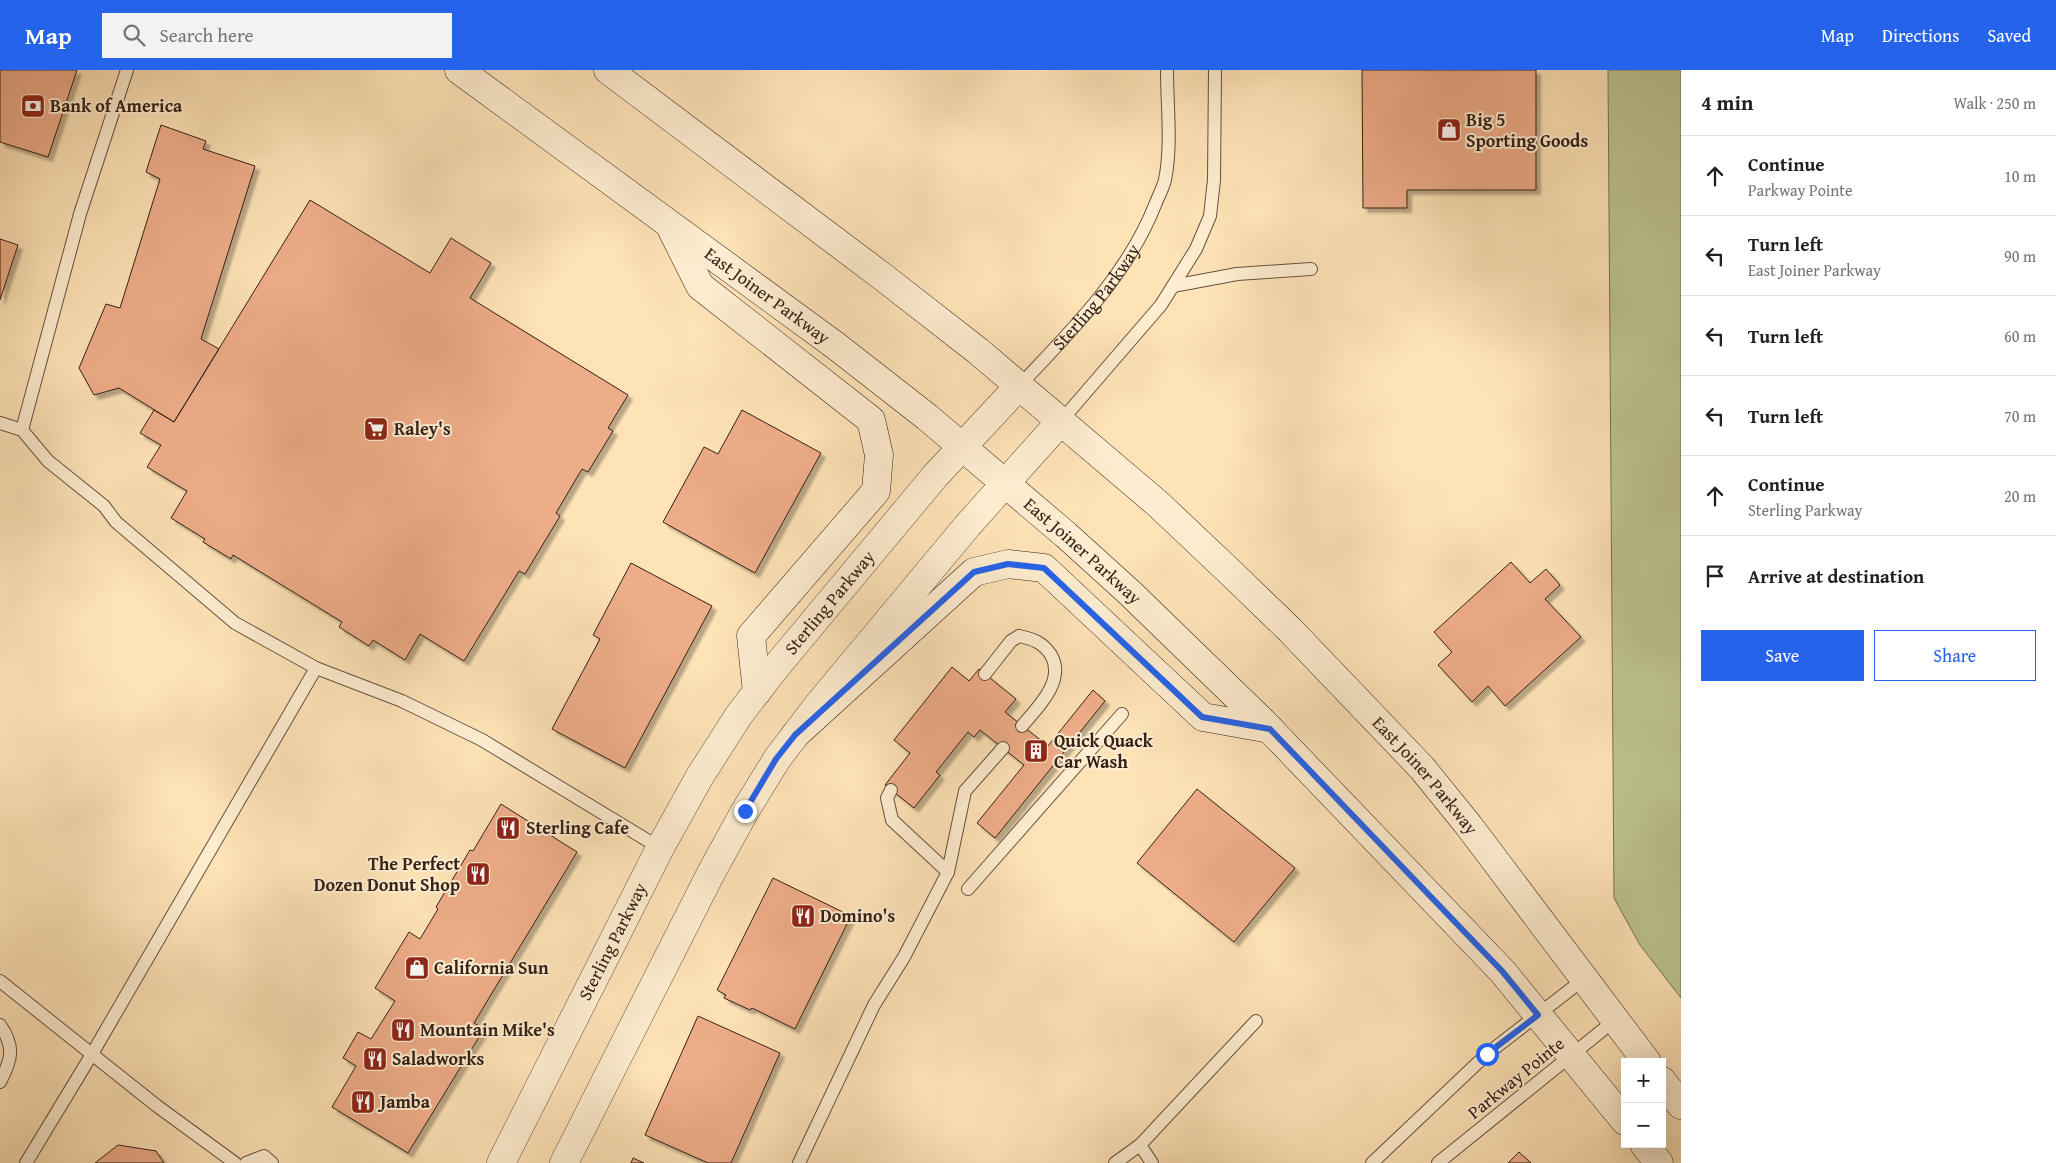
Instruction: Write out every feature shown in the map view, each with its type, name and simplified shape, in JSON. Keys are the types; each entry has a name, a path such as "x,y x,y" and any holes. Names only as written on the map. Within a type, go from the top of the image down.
{"main road":[{"name":"East Joiner Parkway","path":"459,70 836,346 927,417 1066,535 1130,593 1270,729 1502,971 1621,1116"},
{"name":"East Joiner Parkway","path":"608,70 883,276 1019,386 1158,504 1237,579 1290,630 1416,762 1469,826 1644,1058"},
{"path":"671,226 700,286 871,420 879,455 876,491 751,636 757,692"},
{"name":"Sterling Parkway","path":"501,1163 660,848 700,776 739,715 935,476 1019,386"},
{"path":"564,1163 724,850 776,759 818,705 1004,484 1060,421"},
{"path":"795,735 974,572 1008,564 1044,568 1202,717 1270,729"},
{"path":"1666,1086 1681,1106"},
{"path":"1647,1148 1659,1163"}],"lane":[{"path":"22,430 80,214 127,70"},
{"name":"Sterling Parkway","path":"1019,386 1115,278 1146,228 1164,181 1168,137 1167,70"},
{"path":"1060,421 1161,304 1196,248 1210,216 1214,180 1215,70"},
{"path":"1173,286 1237,274 1311,269"},
{"path":"0,423 22,430 48,461 104,506 116,522 235,623 316,668 402,701 482,740 660,848"},
{"path":"985,674 1011,641 1020,636 1033,639 1046,647 1054,661 1055,678 1046,697 1022,726"},
{"path":"26,1163 92,1054 316,668"},
{"path":"968,889 1122,714"},
{"path":"799,1163 874,1005 904,957 948,872 965,790 1003,748"},
{"path":"891,790 887,798 892,820 948,872"},
{"name":"Parkway Pointe","path":"1372,1163 1487,1054 1584,979"},
{"path":"0,981 235,1163"},
{"name":"Parkway Pointe","path":"1438,1163 1616,1020"},
{"path":"1115,1163 1140,1144 1256,1021"},
{"path":"0,1024 10,1044 9,1064 0,1082"},
{"path":"1140,1144 1152,1163"},
{"path":"246,1163 264,1156 272,1163"}],"green space":[{"path":"1608,70 1681,70 1681,998 1640,945 1614,898"}],"building":[{"name":"Bank of America","path":"0,70 77,70 48,157 0,142"},
{"name":"Big 5 Sporting Goods","path":"1362,70 1536,70 1536,190 1407,190 1407,208 1363,208"},
{"path":"161,125 206,141 203,149 255,166 201,339 219,349 174,422 119,388 94,395 79,368 106,304 120,308 160,179 146,172"},
{"name":"Raley's","path":"310,200 430,273 451,238 491,263 470,298 628,395 608,428 613,431 588,472 582,469 556,513 560,516 525,574 519,571 464,661 420,634 405,660 373,640 369,646 339,627 342,622 233,555 231,559 203,542 205,539 171,518 187,491 147,467 161,445 140,433 154,410 174,422"},
{"path":"0,239 18,245 0,300"},
{"path":"742,410 821,453 755,573 663,522 704,447 718,454"},
{"path":"1511,562 1530,583 1546,569 1560,585 1545,599 1581,637 1505,706 1488,686 1472,702 1438,665 1452,652 1434,632"},
{"path":"631,563 712,606 625,768 552,729 600,639 593,635"},
{"name":"Quick Quack Car Wash","path":"952,667 969,681 979,669 1016,699 1005,712 1048,746 1093,690 1105,701 995,838 977,823 1024,765 980,730 974,737 968,732 936,772 940,775 914,808 885,785 910,753 894,740"},
{"path":"1197,789 1295,868 1234,942 1137,863"},
{"path":"501,804 577,852 474,1023 484,1029 408,1153 332,1107 356,1066 343,1058 358,1032 371,1039 395,1001 375,988 409,932 420,939 438,909 436,907 470,850 473,851"},
{"path":"773,878 851,916 795,1029 752,1008 750,1010 724,998 726,995 717,990"},
{"path":"698,1016 780,1053 731,1163 708,1163 645,1135"},
{"path":"118,1145 156,1151 164,1163 95,1163"},
{"path":"1519,1152 1531,1163 1508,1163"},
{"path":"633,1158 644,1163 631,1163"}],"place":[{"name":"Bank of America","path":"33,106"},
{"name":"Big 5 Sporting Goods","path":"1449,130"},
{"name":"Raley's","path":"376,429"},
{"name":"Quick Quack Car Wash","path":"1036,751"},
{"name":"Sterling Cafe","path":"508,828"},
{"name":"The Perfect Dozen Donut Shop","path":"478,874"},
{"name":"Domino's","path":"803,916"},
{"name":"California Sun","path":"417,968"},
{"name":"Mountain Mike's","path":"403,1030"},
{"name":"Saladworks","path":"375,1059"},
{"name":"Jamba","path":"363,1102"}],"route":[{"path":"745,811 776,759 795,735 974,572 1008,564 1044,568 1202,717 1270,729 1502,971 1538,1015 1487,1054"}]}
